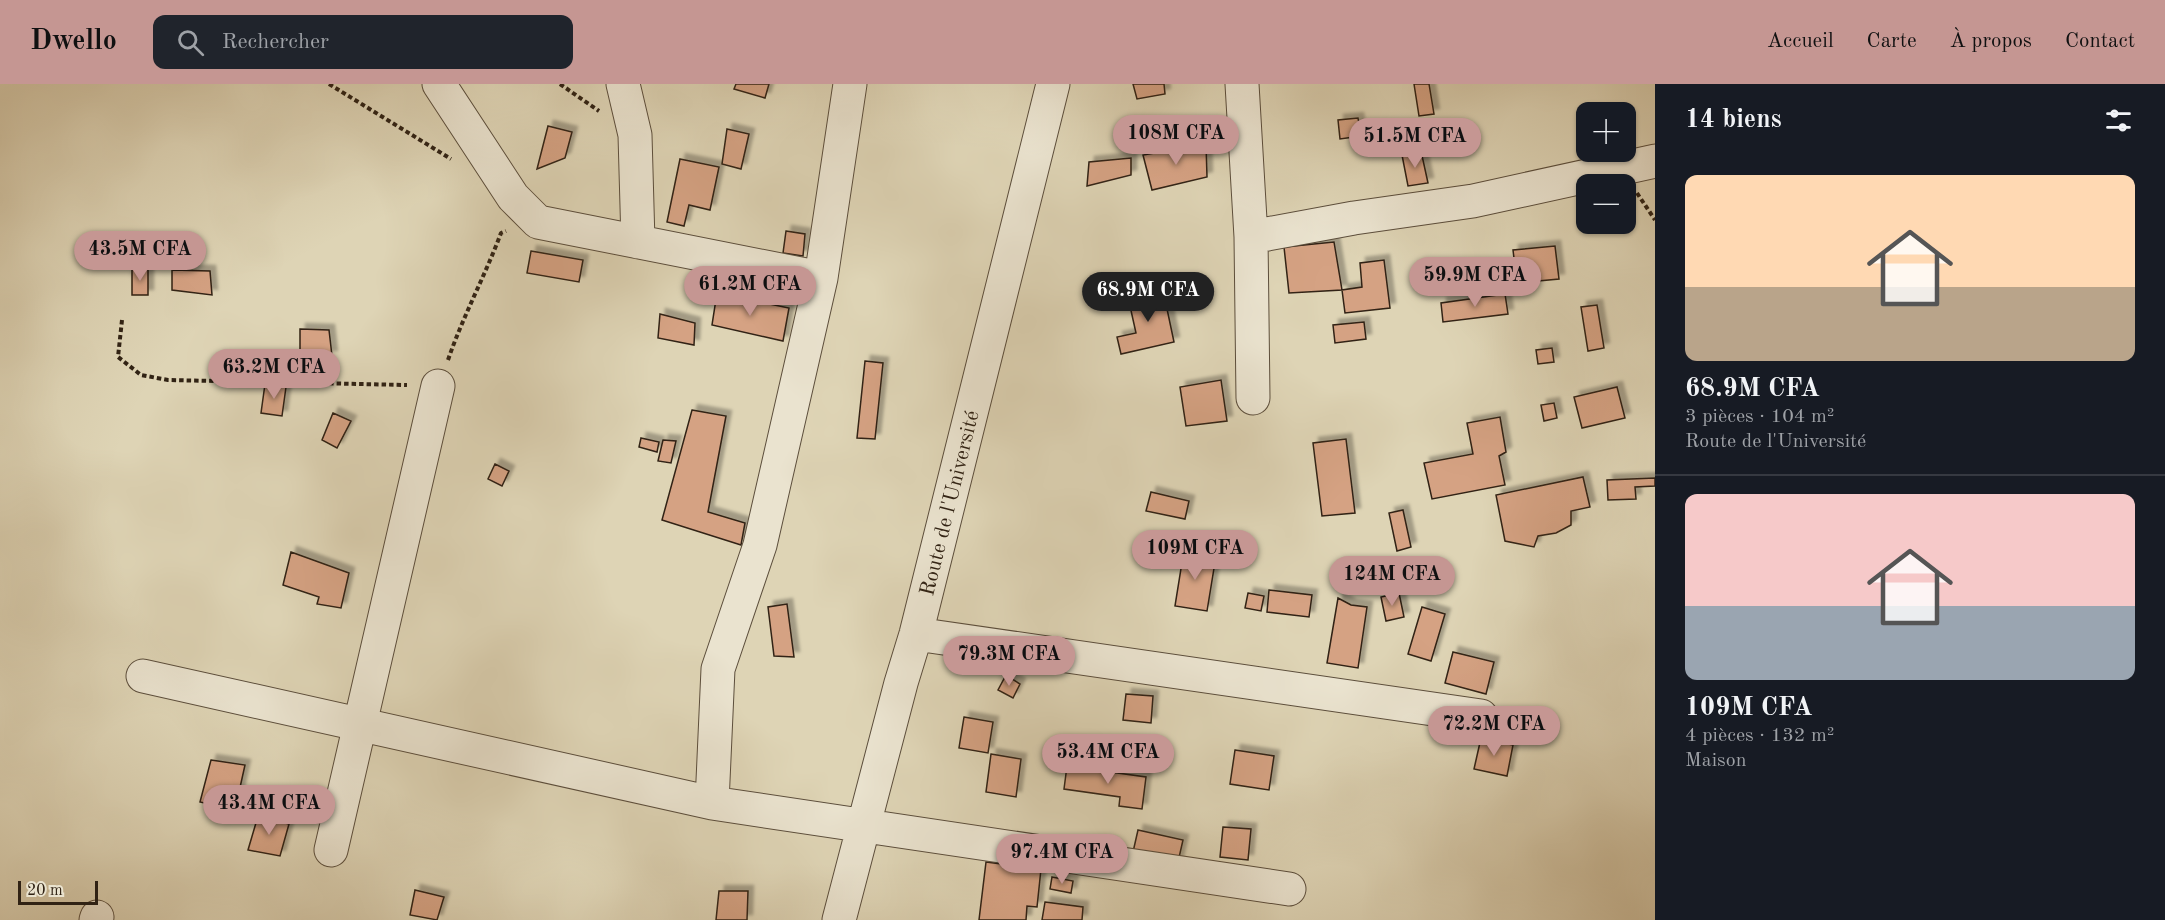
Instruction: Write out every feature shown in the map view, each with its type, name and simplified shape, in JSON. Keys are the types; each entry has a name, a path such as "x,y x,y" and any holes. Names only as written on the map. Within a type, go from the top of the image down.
{"street":[{"path":"439,84 513,197 538,222 821,278"},
{"path":"623,84 635,135 638,242"},
{"path":"712,803 718,669 760,545 821,278 850,84"},
{"name":"Route de l'Université","path":"839,920 916,634 1053,84"},
{"path":"1242,84 1251,237 1253,398"},
{"path":"1251,237 1354,218 1473,201 1655,161"},
{"path":"331,850 362,725 438,386"},
{"path":"916,634 1481,716"},
{"path":"143,676 712,803 1289,889"}],"path":[{"path":"329,84 452,159"},
{"path":"122,320 118,357 141,375 168,380 438,386 462,319 488,269 501,233 538,222"}],"building":[{"path":"736,84 769,84 765,98 734,89"},
{"path":"1133,84 1164,84 1165,94 1137,99"},
{"path":"1414,84 1429,84 1434,114 1419,116"},
{"path":"1358,118 1361,136 1340,139 1338,120"},
{"path":"548,126 572,132 565,158 537,169"},
{"path":"727,129 749,134 741,169 722,164"},
{"path":"1206,144 1207,177 1152,190 1143,155"},
{"path":"1421,151 1428,183 1408,186 1402,155"},
{"path":"1131,158 1131,175 1087,186 1089,162"},
{"path":"680,159 719,167 710,210 689,205 684,226 667,222"},
{"path":"786,231 805,234 803,256 783,253"},
{"path":"1334,242 1342,290 1289,293 1284,247"},
{"path":"1555,246 1559,279 1517,283 1513,250"},
{"path":"531,251 583,260 579,282 527,273"},
{"path":"1384,260 1390,308 1345,313 1342,290 1362,287 1360,263"},
{"path":"132,268 148,269 148,295 132,295"},
{"path":"172,270 210,271 212,295 172,290"},
{"path":"1163,290 1174,342 1121,354 1117,337 1136,333 1128,297"},
{"path":"717,293 789,308 783,341 712,325"},
{"path":"1505,294 1508,314 1443,322 1441,303"},
{"path":"1597,305 1604,348 1588,351 1581,307"},
{"path":"660,314 695,323 694,345 658,338"},
{"path":"1364,322 1366,339 1335,343 1333,325"},
{"path":"300,329 329,330 332,356 300,356"},
{"path":"1552,348 1554,362 1538,364 1536,350"},
{"path":"865,361 883,363 875,439 857,438"},
{"path":"1221,380 1227,421 1186,426 1180,387"},
{"path":"265,384 286,387 282,416 261,413"},
{"path":"1617,387 1625,418 1582,428 1574,397"},
{"path":"1554,403 1557,418 1544,421 1541,405"},
{"path":"692,410 726,416 708,512 745,523 741,545 662,520"},
{"path":"333,413 351,421 337,448 322,440"},
{"path":"1500,417 1506,452 1499,456 1505,485 1432,499 1424,463 1473,454 1467,423"},
{"path":"641,438 659,442 657,452 639,447"},
{"path":"1346,439 1355,513 1322,516 1313,443"},
{"path":"663,440 676,441 671,463 658,461"},
{"path":"495,464 509,471 502,486 488,479"},
{"path":"1583,477 1590,507 1571,511 1571,525 1556,533 1538,536 1534,547 1505,541 1496,495"},
{"path":"1655,478 1655,486 1635,487 1636,499 1608,500 1607,480"},
{"path":"1151,492 1189,501 1185,519 1146,511"},
{"path":"1403,510 1411,547 1397,551 1389,513"},
{"path":"1184,550 1216,556 1207,611 1175,606"},
{"path":"291,552 349,573 341,608 317,604 319,597 283,585"},
{"path":"1269,590 1312,595 1309,617 1267,612"},
{"path":"1248,593 1264,596 1261,611 1245,608"},
{"path":"1399,593 1404,617 1386,621 1381,597"},
{"path":"1338,598 1351,605 1367,607 1358,668 1327,663"},
{"path":"787,604 794,657 774,656 768,607"},
{"path":"1422,607 1445,614 1431,661 1408,654"},
{"path":"1453,652 1494,662 1486,694 1445,683"},
{"path":"1006,675 1020,684 1013,698 998,690"},
{"path":"1126,694 1153,696 1151,723 1123,720"},
{"path":"964,717 993,722 988,753 959,748"},
{"path":"1481,738 1513,745 1507,776 1474,769"},
{"path":"1235,750 1274,756 1269,790 1230,784"},
{"path":"991,754 1021,759 1016,797 986,792"},
{"path":"211,760 245,765 235,810 200,802"},
{"path":"1067,766 1146,777 1142,809 1119,806 1120,797 1064,789"},
{"path":"258,816 289,824 280,856 248,850"},
{"path":"1223,827 1251,829 1248,860 1220,857"},
{"path":"1138,830 1183,840 1178,862 1133,852"},
{"path":"986,862 1041,869 1037,907 1027,906 1026,920 979,920"},
{"path":"1052,877 1073,881 1071,893 1050,889"},
{"path":"415,890 444,897 437,920 410,915"},
{"path":"719,891 748,891 747,920 716,920"},
{"path":"1045,902 1083,907 1082,920 1042,920"}]}
